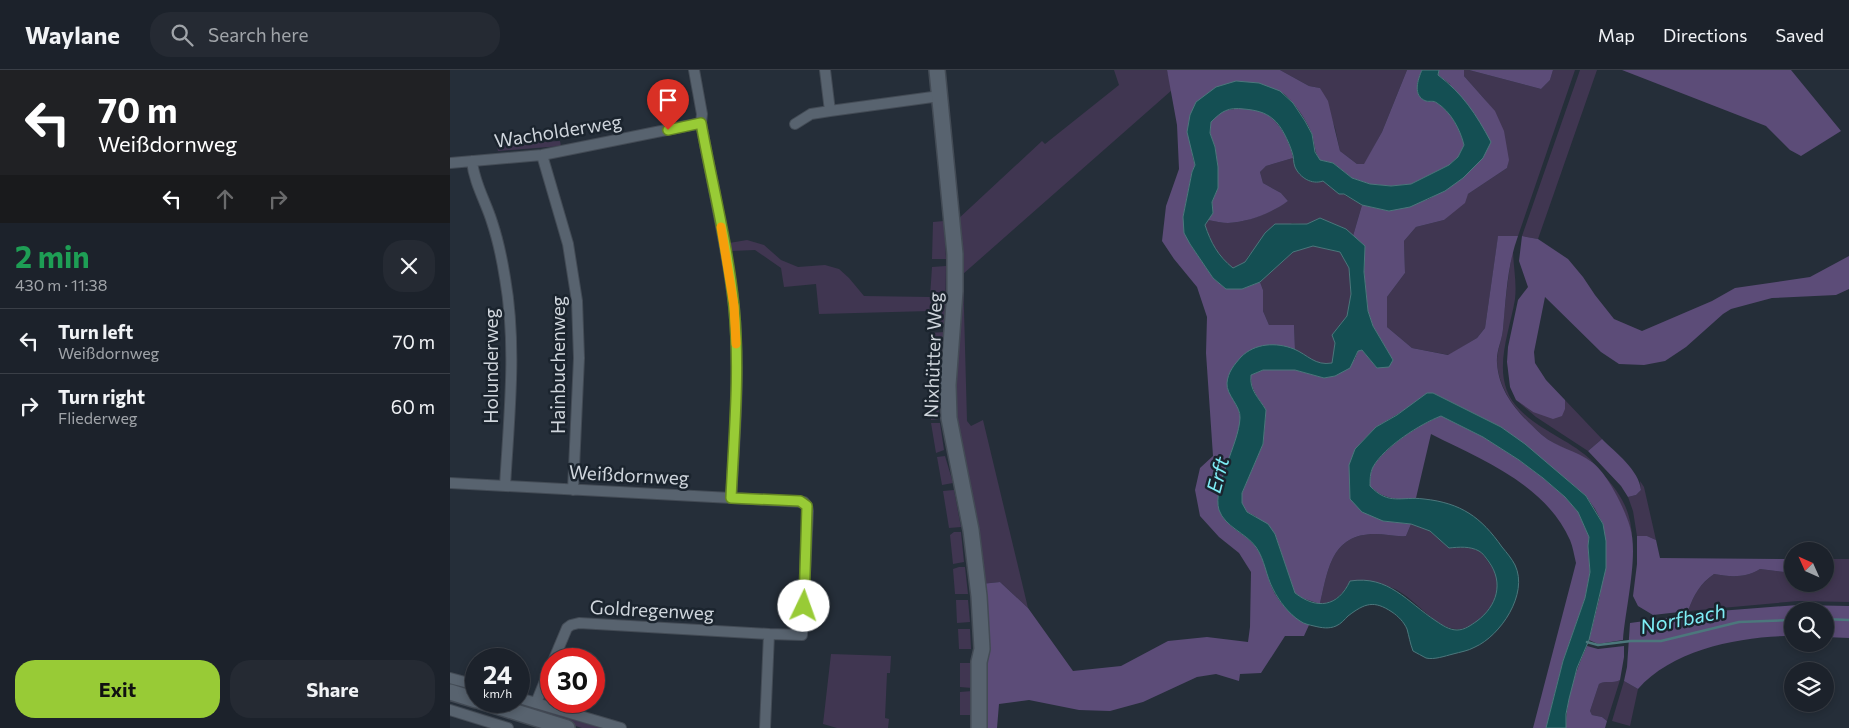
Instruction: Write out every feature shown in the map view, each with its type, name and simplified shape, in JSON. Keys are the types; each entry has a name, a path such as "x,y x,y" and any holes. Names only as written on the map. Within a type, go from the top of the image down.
{"main road":[{"name":"Nixhütter Weg","path":"937,70 954,254 955,291 948,384 949,418 971,530 979,596 982,648 979,662 979,728"},
{"path":"450,692 465,697"},
{"path":"517,713 566,728"}],"street":[{"path":"694,70 702,114 701,123 734,306 737,388 731,498"},
{"path":"825,70 830,111"},
{"path":"795,124 811,114 940,96"},
{"name":"Wacholderweg","path":"450,163 542,154 701,123"},
{"name":"Hainbuchenweg","path":"542,154 568,244 578,301 579,358 573,490"},
{"name":"Holunderweg","path":"472,161 473,172 492,222 500,250 510,304 512,364 505,486"},
{"name":"Weißdornweg","path":"450,483 800,501 806,504"},
{"name":"Goldregenweg","path":"559,648 567,628 580,623 802,635 808,510 806,504"},
{"path":"765,728 769,634"},
{"path":"450,678 465,682"},
{"path":"536,703 540,693"},
{"path":"530,701 621,728"},
{"path":"450,710 483,724 508,728"}],"shaded area":[{"path":"1114,70 1167,70 1172,90 963,274 967,421 971,426 983,420 1028,608 1000,582 981,584 955,417 957,220 1042,141 1045,144 1119,85"},
{"path":"1167,70 1280,70 1309,86 1320,88 1328,101 1340,151 1357,164 1364,164 1382,132 1407,70 1422,70 1417,87 1419,95 1426,101 1436,102 1447,111 1460,133 1464,145 1458,157 1449,165 1411,184 1391,186 1370,184 1352,178 1333,163 1320,160 1307,123 1294,104 1284,94 1269,87 1236,81 1191,146 1195,165 1183,217 1190,244 1213,278 1226,289 1242,289 1260,282 1263,290 1263,311 1269,325 1294,325 1295,350 1282,346 1227,385 1237,404 1240,416 1237,439 1220,485 1219,508 1225,520 1255,546 1263,561 1272,588 1279,600 1298,619 1309,625 1304,636 1285,636 1261,673 1240,674 1239,681 1216,674 1197,677 1143,702 1110,711 1079,710 1029,700 999,704 997,728 983,728 981,584 1000,582 1028,608 1073,671 1121,666 1168,641 1207,637 1248,642 1251,572 1239,553 1219,537 1200,516 1195,490 1200,468 1213,456 1206,353 1207,317 1197,287 1162,241 1166,206 1179,169 1177,125"},
{"path":"1280,70 1407,70 1382,132 1365,164 1357,164 1340,151 1335,128 1320,88 1309,86"},
{"path":"1422,70 1439,70 1438,75 1468,105 1491,142 1483,158 1463,178 1445,191 1410,207 1389,211 1362,205 1344,194 1339,194 1323,181 1307,180 1295,167 1291,148 1282,129 1273,119 1263,113 1248,109 1229,109 1211,122 1210,133 1215,147 1218,167 1218,188 1212,202 1213,213 1205,225 1219,254 1233,268 1245,262 1265,233 1275,224 1307,224 1320,218 1346,229 1365,246 1364,272 1368,311 1373,326 1393,360 1389,367 1377,368 1362,350 1358,351 1350,368 1335,376 1324,378 1295,370 1263,370 1251,375 1253,390 1266,410 1263,444 1242,493 1242,503 1247,512 1268,524 1275,534 1295,593 1303,598 1319,604 1326,603 1333,601 1339,596 1350,581 1364,580 1376,582 1397,592 1443,626 1454,630 1463,629 1484,615 1494,601 1497,586 1496,578 1489,562 1476,549 1464,547 1449,548 1430,531 1411,524 1383,521 1362,512 1350,499 1349,465 1355,449 1376,427 1397,415 1427,393 1433,393 1501,427 1525,444 1586,496 1603,524 1606,541 1606,568 1589,640 1577,668 1569,699 1566,728 1546,728 1563,661 1585,598 1590,572 1589,537 1578,512 1565,497 1519,460 1483,437 1441,416 1413,430 1394,444 1378,459 1371,472 1370,479 1370,486 1383,496 1396,499 1416,498 1437,501 1469,513 1486,527 1514,563 1518,576 1518,588 1510,613 1494,634 1484,642 1464,651 1436,658 1424,657 1413,651 1407,629 1401,619 1386,608 1375,605 1360,608 1340,624 1333,627 1320,627 1302,622 1288,611 1275,594 1256,547 1226,521 1219,510 1219,490 1239,428 1240,418 1238,409 1227,387 1232,369 1247,352 1266,345 1280,345 1299,351 1321,363 1332,363 1335,343 1332,335 1347,316 1351,294 1349,268 1340,252 1313,246 1293,252 1260,282 1242,289 1226,289 1213,278 1184,233 1183,217 1195,165 1187,132 1190,115 1196,102 1216,87 1236,81 1259,83 1280,91 1293,103 1312,134 1315,152 1320,160 1333,163 1352,178 1370,184 1391,186 1411,184 1449,165 1458,157 1464,145 1457,127 1447,111 1436,102 1426,101 1419,95 1417,87"},
{"path":"1439,70 1464,70 1464,76 1495,111 1504,131 1509,160 1507,168 1468,194 1465,203 1444,220 1416,227 1404,241 1405,273 1387,297 1387,327 1412,348 1448,355 1477,338 1485,328 1498,236 1518,236 1511,259 1502,333 1498,350 1497,363 1499,374 1506,394 1526,420 1548,439 1580,455 1598,467 1620,501 1630,527 1633,552 1631,583 1623,640 1598,644 1589,640 1600,596 1603,524 1586,496 1501,427 1433,393 1376,427 1355,449 1383,521 1411,524 1406,536 1375,534 1360,536 1349,540 1340,547 1329,567 1320,604 1302,598 1295,593 1275,534 1255,516 1247,512 1242,504 1242,493 1263,444 1266,410 1253,390 1251,375 1263,370 1295,370 1324,378 1335,376 1355,359 1358,351 1362,350 1377,368 1393,360 1373,326 1368,311 1364,272 1365,246 1353,236 1362,205 1389,211 1429,199 1463,178 1471,169 1450,84 1438,75"},
{"path":"1463,70 1541,89 1550,80 1553,70 1575,70 1518,236 1498,237 1485,328 1477,338 1449,355 1412,348 1387,327 1387,297 1405,273 1404,241 1416,227 1444,220 1468,194 1507,168 1508,158 1504,136 1497,116 1464,76"},
{"path":"1469,70 1553,70 1550,80 1541,89"},
{"path":"1580,70 1597,70 1538,239 1522,236"},
{"path":"1622,70 1791,70 1841,131 1801,156 1790,150 1766,126"},
{"path":"1241,108 1261,111 1273,119 1286,137 1293,158 1266,166 1260,172 1263,183 1281,193 1288,201 1268,213 1244,221 1228,223 1208,220 1213,213 1212,202 1218,188 1218,167 1215,147 1210,133 1211,122 1222,111"},
{"path":"560,141 561,146 498,151 497,147 500,144"},
{"path":"1293,158 1300,173 1307,180 1312,182 1323,181 1362,205 1353,236 1346,229 1320,218 1307,224 1292,223 1249,255 1245,262 1233,268 1216,249 1205,225 1208,220 1228,223 1252,219 1288,201 1281,193 1263,183 1260,172 1266,166"},
{"path":"944,221 946,259 932,259 933,222"},
{"path":"1522,236 1538,239 1568,259 1614,319 1642,331 1712,301 1735,288 1810,277 1849,256 1849,289 1836,295 1772,298 1731,309 1686,347 1665,361 1644,365 1619,364 1601,352 1545,297 1534,352 1535,363 1546,380 1565,400 1565,409 1562,416 1553,419 1533,412 1516,400 1510,387 1507,362 1508,347 1518,300 1528,287 1519,261"},
{"path":"747,240 764,245 781,260 798,267 825,265 839,269 864,296 930,297 932,267 946,266 945,324 930,325 930,311 819,314 816,284 784,287 781,268 755,250 731,251 729,243"},
{"path":"1313,246 1340,252 1349,268 1351,294 1347,316 1332,335 1335,343 1332,363 1317,362 1295,350 1294,325 1269,325 1263,311 1263,290 1260,282 1293,252"},
{"path":"1513,249 1515,299 1503,357 1505,386 1511,399 1529,418 1576,448 1593,462 1559,446 1542,435 1512,403 1502,384 1497,358"},
{"path":"944,332 941,359 929,361 929,333"},
{"path":"929,389 938,389 939,419 931,420"},
{"path":"1516,400 1533,412 1565,409 1565,400 1602,439 1588,451 1536,417"},
{"path":"1441,416 1483,437 1543,478 1565,497 1578,512 1589,537 1590,572 1585,598 1563,661 1546,728 1533,728 1576,563 1570,540 1559,520 1545,503 1510,476 1491,464 1431,434 1416,498 1391,498 1380,494 1370,486 1373,467 1394,444 1413,430"},
{"path":"931,423 940,423 944,450 936,453"},
{"path":"1602,439 1626,462 1636,476 1641,490 1636,495 1628,497 1621,486 1588,451"},
{"path":"945,456 953,483 942,485 937,457"},
{"path":"1601,472 1619,494 1627,510 1632,538 1620,504"},
{"path":"1640,481 1644,487 1656,540 1647,536 1637,536 1633,511 1628,497 1636,495 1641,490"},
{"path":"954,490 961,527 949,528 943,491"},
{"path":"1411,524 1430,531 1449,548 1472,548 1484,556 1496,577 1497,591 1488,611 1482,617 1469,626 1458,629 1447,627 1395,589 1350,581 1338,597 1330,602 1320,604 1329,567 1340,547 1349,540 1360,536 1375,534 1406,536"},
{"path":"954,532 961,532 964,562 953,564 950,535"},
{"path":"1637,536 1647,536 1656,540 1660,558 1784,559 1784,572 1760,569 1750,574 1738,576 1714,574 1698,590 1688,611 1653,615 1638,606 1633,596 1637,564"},
{"path":"1834,559 1849,559 1849,602 1798,601 1688,611 1698,590 1714,574 1738,576 1750,574 1760,569 1784,572 1784,592 1834,592"},
{"path":"965,567 968,594 955,594 953,569"},
{"path":"956,600 968,600 970,622 957,623"},
{"path":"1784,606 1784,636 1731,642 1689,655 1653,675 1638,689 1624,681 1627,667 1630,623 1719,611"},
{"path":"1834,606 1849,606 1849,638 1834,637"},
{"path":"958,629 970,629 971,649 959,649"},
{"path":"1587,646 1598,649 1624,646 1620,680 1599,684 1590,711 1592,715 1602,717 1607,721 1605,728 1566,728 1566,717 1572,686"},
{"path":"831,654 891,656 890,673 887,673 885,718 889,719 888,728 837,728 823,724"},
{"path":"960,663 972,663 972,688 960,687"},
{"path":"1620,680 1607,721 1602,717 1592,715 1590,711 1599,684"},
{"path":"1624,681 1638,689 1630,726 1612,721"},
{"path":"972,691 971,715 960,715 960,692"},
{"path":"530,705 540,708 540,713 557,713 607,728 582,728 530,712"}],"waterway":[{"name":"Norfbach","path":"1834,619 1849,620"},
{"name":"Norfbach","path":"1587,642 1598,645 1631,641 1661,641 1739,622 1784,620"}],"slow traffic":[{"path":"721,227 734,306 736,344"}],"route":[{"path":"668,130 701,123 734,306 737,388 731,498 800,501 804,502 807,506 804,606"}],"water label":[{"name":"Erft","path":"1218,475"}]}
